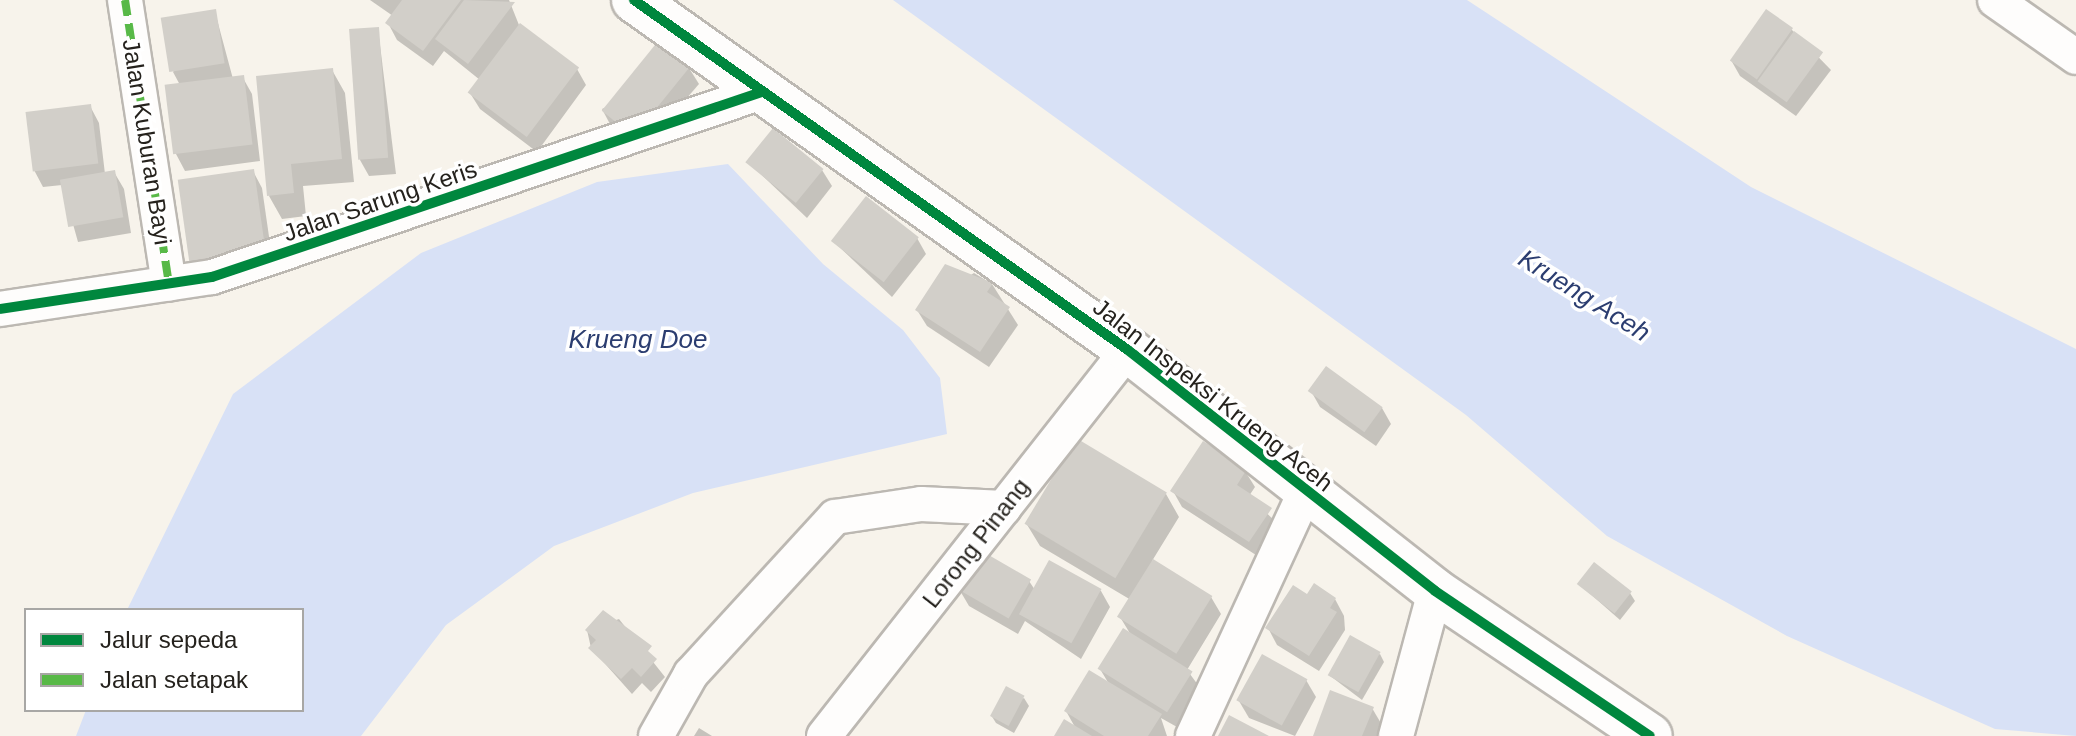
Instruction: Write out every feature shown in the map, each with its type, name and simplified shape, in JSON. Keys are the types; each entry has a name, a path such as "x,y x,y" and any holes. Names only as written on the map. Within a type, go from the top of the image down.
{"street":[{"name":"Jalan Kuburan Bayi","path":"125,0 169,284"},
{"name":"Jalan Inspeksi Krueng Aceh","path":"634,0 1128,350 1305,493 1435,591 1650,736"},
{"path":"1995,0 2076,57"},
{"name":"Jalan Sarung Keris","path":"0,309 169,284 310,249 762,92"},
{"name":"Lorong Pinang","path":"824,736 1128,350"},
{"path":"1193,736 1305,493"},
{"path":"656,736 691,674 835,517 921,504 1004,508"},
{"path":"1396,736 1435,591"}],"water":[{"name":"Krueng Aceh","path":"893,0 1467,0 1751,187 2076,349 2076,736 1995,729 1787,636 1607,536 1466,415"},
{"name":"Krueng Doe","path":"728,164 823,264 903,330 940,378 947,434 693,493 554,546 446,625 361,736 76,736 85,712 304,712 304,608 128,608 233,394 421,253 597,182"}],"building":[{"path":"402,0 461,0 423,51 385,23"},
{"path":"464,0 515,2 468,64 435,39"},
{"path":"216,9 225,63 169,72 161,18"},
{"path":"1766,9 1793,28 1757,80 1730,61"},
{"path":"520,23 579,68 527,137 468,92"},
{"path":"379,27 388,158 358,160 349,29"},
{"path":"1794,31 1823,52 1787,102 1758,81"},
{"path":"659,40 691,66 634,137 602,111"},
{"path":"333,68 342,159 291,164 294,193 267,196 256,76"},
{"path":"244,75 253,144 173,154 165,85"},
{"path":"91,104 98,164 33,172 25,112"},
{"path":"773,128 824,169 796,203 745,162"},
{"path":"254,169 266,255 190,266 178,180"},
{"path":"115,170 123,217 68,227 60,180"},
{"path":"866,196 919,237 884,282 831,241"},
{"path":"945,264 993,283 987,292 1010,307 980,352 915,310"},
{"path":"1326,366 1383,407 1364,432 1308,391"},
{"path":"1076,438 1167,493 1115,578 1024,524"},
{"path":"1203,441 1247,469 1237,485 1272,508 1249,542 1170,491"},
{"path":"980,550 1031,580 1009,618 958,589"},
{"path":"1153,559 1212,596 1176,654 1117,617"},
{"path":"1049,560 1101,589 1071,643 1019,614"},
{"path":"1594,562 1632,592 1615,614 1577,584"},
{"path":"1314,583 1336,598 1330,608 1337,612 1309,656 1265,628 1293,585 1307,594"},
{"path":"603,610 652,646 648,651 657,659 641,677 632,668 621,679 588,648 596,640 585,630"},
{"path":"1123,628 1193,671 1167,712 1098,669"},
{"path":"1350,635 1381,652 1358,692 1328,675"},
{"path":"1262,654 1307,679 1282,726 1236,700"},
{"path":"1089,670 1162,714 1148,736 1104,736 1064,711"},
{"path":"1006,686 1025,696 1009,726 990,716"},
{"path":"1330,690 1374,707 1362,736 1313,736"},
{"path":"1229,715 1269,736 1218,736"},
{"path":"1064,719 1092,736 1054,736"}],"marked path":[{"path":"125,0 169,284"}],"cycle path":[{"path":"634,0 1128,350 1435,591 1650,736"},
{"path":"0,309 212,277 762,92"}]}
